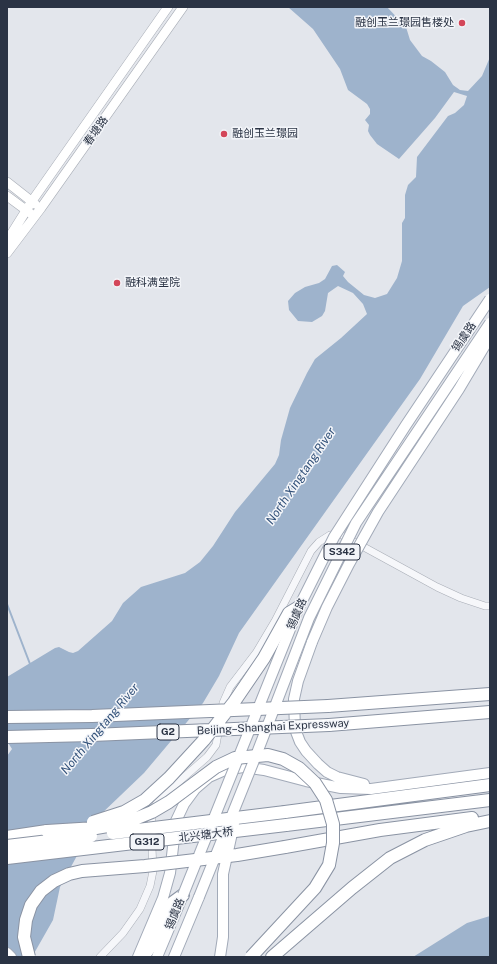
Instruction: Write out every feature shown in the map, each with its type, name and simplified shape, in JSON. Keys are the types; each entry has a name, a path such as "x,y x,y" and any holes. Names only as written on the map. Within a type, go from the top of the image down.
{"highway":[{"path":"7,837 98,821 124,812 145,800 164,783 204,740 234,702 264,658 289,613 299,607"},
{"name":"Beijing–Shanghai Expressway","path":"7,717 92,716 328,706 490,694"},
{"name":"Beijing–Shanghai Expressway","path":"7,736 92,735 329,725 490,712"},
{"path":"47,831 96,828 125,824 152,812 169,802 216,767 235,758 268,755 283,759 299,768 315,783 326,800 333,824 334,844 329,865 315,888 251,957"},
{"name":"北兴塘大桥","path":"7,846 490,785"},
{"name":"北兴塘大桥","path":"7,858 490,800"},
{"path":"29,957 24,937 26,920 31,905 41,891 54,881 69,874 82,871 152,865 237,855 380,830 490,816"},
{"path":"272,957 352,888 390,858 425,840 466,826 490,821"},
{"path":"143,957 153,943 172,903 183,895"}],"main road":[{"name":"锡虞路","path":"157,957 299,607 334,537 490,299"},
{"name":"锡虞路","path":"174,957 238,802 309,618 356,523 490,323"},
{"path":"380,787 337,777 327,772 310,756 300,742 295,729 294,699 298,681 312,642 327,608 349,564 378,512 490,337"},
{"path":"138,957 163,898 170,873 176,821 184,804 195,789 209,777 225,770 243,767 264,770 341,788 371,789 490,773"},
{"path":"220,957 223,937 223,874 238,802"},
{"path":"7,953 11,957"}],"street":[{"name":"春塘路","path":"7,241 32,201 168,7"},
{"name":"春塘路","path":"7,253 41,208 183,7"},
{"path":"7,182 41,208"},
{"path":"7,196 34,216"},
{"path":"100,957 123,933 140,909 150,886 153,865 151,824 153,810 159,799 207,758 216,745 223,703 230,687 256,653 275,621 311,551 319,542 330,535 340,534 436,587 461,598 485,606 490,606"}],"water":[{"name":"North Xingtang River","path":"288,7 387,7 406,27 410,40 422,56 445,72 453,85 460,90 468,91 482,76 490,57 490,287 463,306 420,379 239,633 219,676 203,703 144,773 98,817 60,887 53,920 32,957 7,957 7,756 12,749 7,741 7,677 55,648 59,647 73,653 78,651 112,621 123,603 141,587 185,573 200,562 213,546 235,512 275,464 279,455 281,440 290,408 315,359 367,314 363,304 353,293 338,286 328,293 325,311 322,316 312,322 298,321 289,310 288,301 295,293 305,287 319,283 325,279 332,266 337,265 345,272 343,276 348,282 364,295 375,298 387,294 397,278 402,261 402,223 405,218 405,195 408,185 416,177 417,157 448,116 455,113 464,105 467,96 454,92 435,118 399,159 377,144 370,135 368,131 369,125 365,120 370,114 370,109 367,104 348,90 340,69 313,29"},
{"path":"490,916 490,956 413,957 467,923"}],"waterway":[{"path":"7,604 30,664"}],"place":[{"name":"融创玉兰璟园售楼处","path":"462,23"},
{"name":"融创玉兰璟园","path":"224,134"},
{"name":"融科满堂院","path":"117,283"}]}
